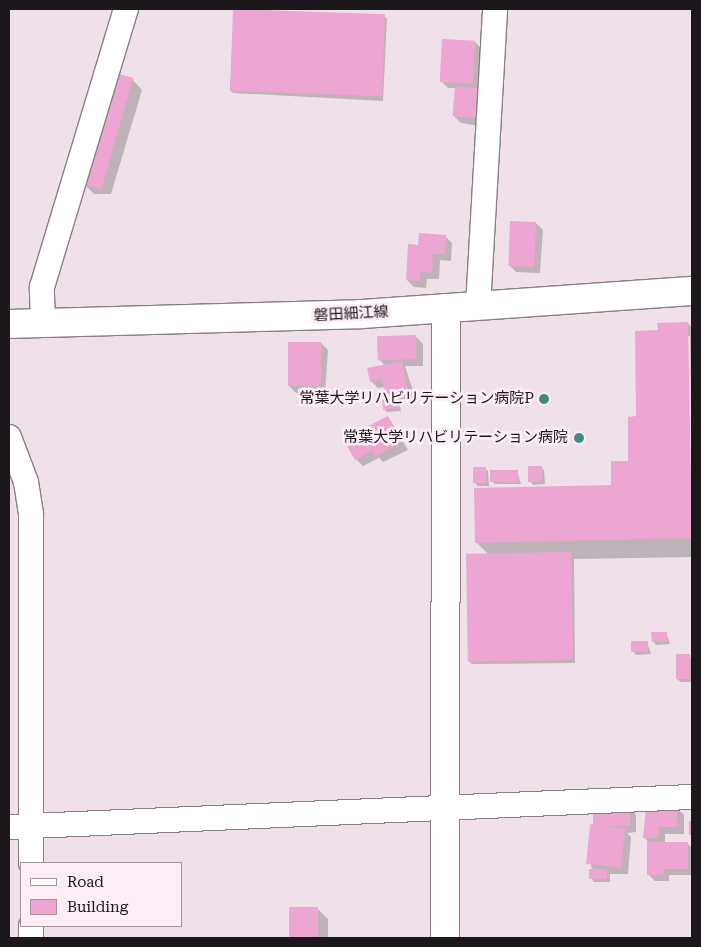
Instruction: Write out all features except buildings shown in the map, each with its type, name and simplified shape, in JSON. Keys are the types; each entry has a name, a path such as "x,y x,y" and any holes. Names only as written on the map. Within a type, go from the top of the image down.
{"main road":[{"name":"磐田細江線","path":"9,324 362,314 692,291"},
{"path":"445,938 446,308"}],"street":[{"path":"43,323 42,287 126,9"},
{"path":"478,306 495,9"},
{"path":"9,437 26,482 31,515 20,826 31,862"},
{"path":"20,826 692,797"}],"place":[{"name":"常葉大学リハビリテーション病院P","path":"544,399"},
{"name":"常葉大学リハビリテーション病院","path":"579,438"}]}
